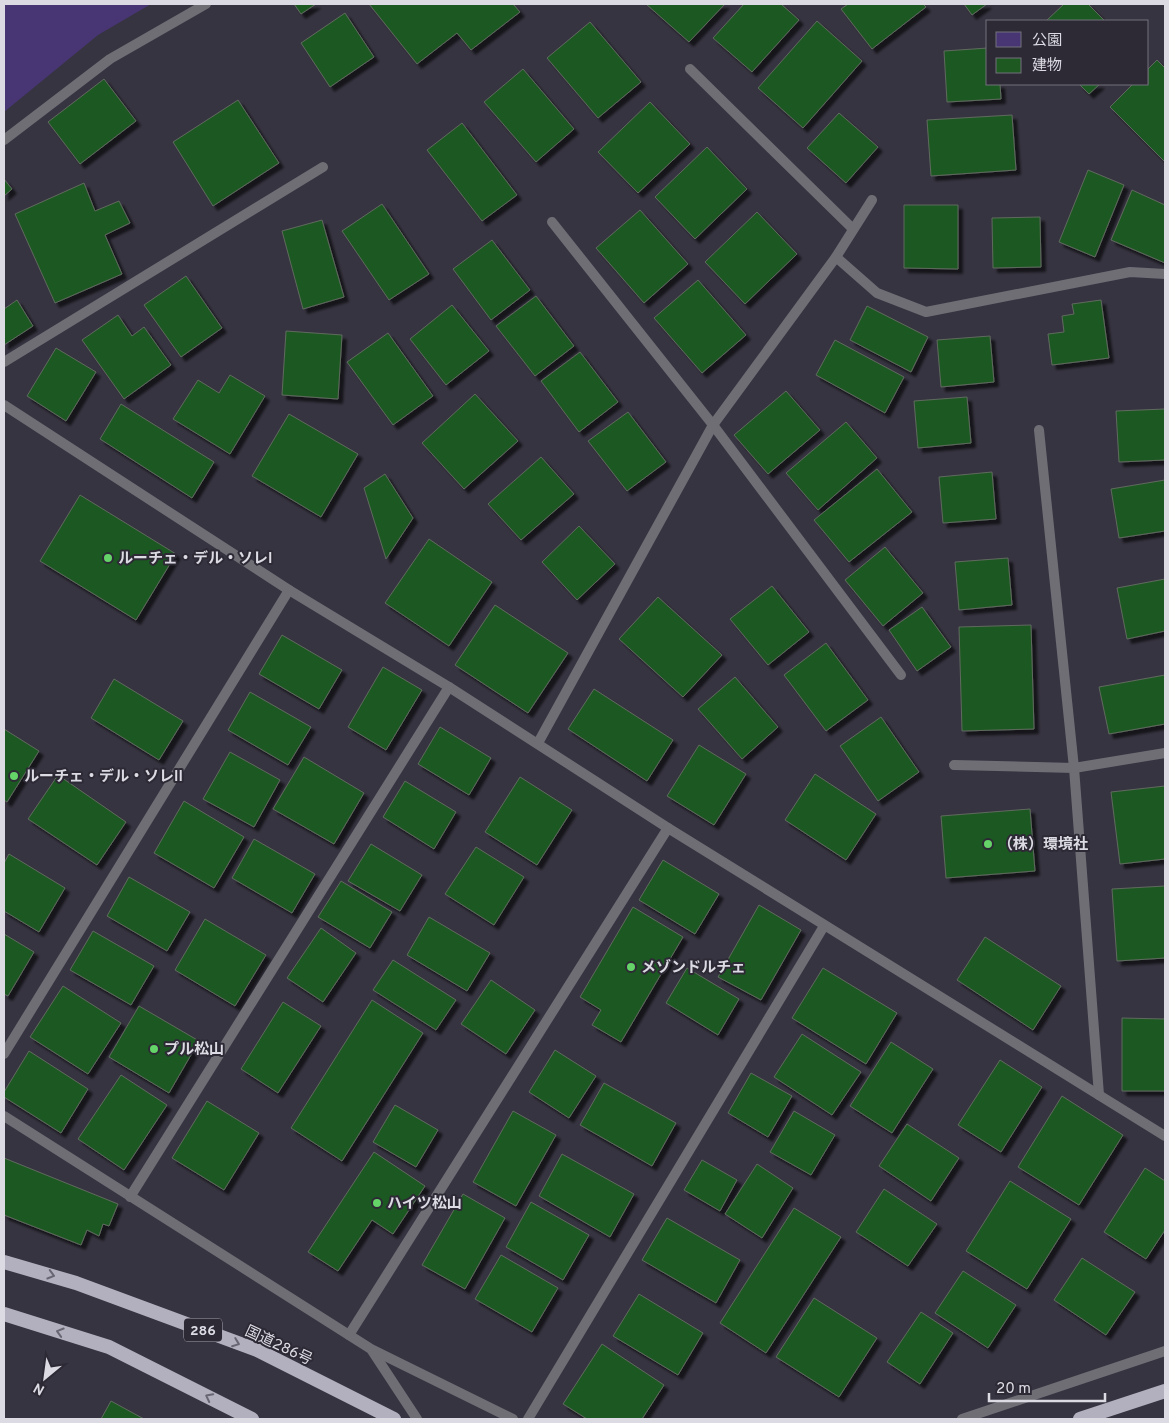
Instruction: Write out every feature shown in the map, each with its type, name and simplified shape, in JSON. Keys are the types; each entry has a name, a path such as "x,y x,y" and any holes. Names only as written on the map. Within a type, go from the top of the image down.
{"highway":[{"name":"国道286号","path":"4,1262 76,1283 257,1350 394,1419"},
{"path":"4,1314 109,1347 252,1419"},
{"path":"1080,1419 1165,1391"}],"lane":[{"path":"4,140 110,59 206,4"},
{"path":"690,69 853,230"},
{"path":"4,362 323,166"},
{"path":"538,743 714,425 836,257 872,200"},
{"path":"552,222 714,425 901,675"},
{"path":"836,257 877,292 926,312 1130,272 1165,274"},
{"path":"4,405 289,590 450,687 824,926 1165,1136"},
{"path":"1039,430 1074,768 1099,1095"},
{"path":"4,1054 289,590"},
{"path":"130,1197 450,687"},
{"path":"954,766 1074,768 1165,752"},
{"path":"349,1335 668,828"},
{"path":"528,1419 824,926"},
{"path":"4,1116 371,1349 514,1419"},
{"path":"371,1349 417,1419"},
{"path":"962,1419 1165,1351"}],"green space":[{"path":"4,4 151,4 98,35 4,112"}],"building":[{"path":"294,4 316,4 301,14"},
{"path":"369,4 513,4 520,12 471,50 457,33 417,64"},
{"path":"646,4 725,4 689,42"},
{"path":"744,4 781,4 799,20 752,72 713,38"},
{"path":"848,4 923,4 926,7 872,49 841,9"},
{"path":"964,4 987,4 972,15"},
{"path":"1064,4 1088,4 1104,20 1047,20"},
{"path":"345,13 374,57 330,87 301,43"},
{"path":"817,21 862,61 803,128 758,88"},
{"path":"590,22 641,82 598,118 547,58"},
{"path":"986,48 986,85 1000,85 1001,99 947,102 944,51"},
{"path":"1157,60 1165,68 1165,162 1110,107 1132,85 1149,85 1149,68"},
{"path":"523,69 574,129 536,162 484,102"},
{"path":"104,79 136,121 80,164 48,122"},
{"path":"1080,85 1099,85 1089,94"},
{"path":"238,100 279,163 213,206 173,142"},
{"path":"650,102 690,144 638,193 598,152"},
{"path":"839,113 878,147 846,183 807,148"},
{"path":"1012,115 1016,170 931,176 927,120"},
{"path":"462,123 517,195 482,221 427,150"},
{"path":"707,147 747,189 695,239 655,197"},
{"path":"1088,170 1124,185 1095,257 1059,242"},
{"path":"4,179 12,189 4,196"},
{"path":"84,183 95,211 119,201 130,223 105,235 122,274 55,303 15,214"},
{"path":"1132,190 1165,205 1165,263 1111,240"},
{"path":"382,204 429,274 389,300 342,231"},
{"path":"904,205 958,205 958,269 904,268"},
{"path":"640,210 688,264 644,303 596,248"},
{"path":"757,212 797,254 745,304 705,262"},
{"path":"1040,217 1041,267 993,268 992,218"},
{"path":"322,220 344,297 303,309 282,231"},
{"path":"492,240 530,290 491,320 453,269"},
{"path":"186,276 222,328 181,357 144,305"},
{"path":"698,280 746,335 702,373 654,318"},
{"path":"536,296 574,346 535,376 496,326"},
{"path":"17,300 33,326 4,345 4,309"},
{"path":"1101,300 1109,358 1052,365 1048,334 1064,332 1062,316 1074,314 1072,304"},
{"path":"452,305 489,351 446,385 410,339"},
{"path":"867,306 928,337 911,372 850,340"},
{"path":"118,315 132,336 144,327 171,365 124,399 82,340"},
{"path":"286,331 342,335 338,399 282,395"},
{"path":"388,333 433,396 393,425 347,362"},
{"path":"990,336 994,382 941,387 937,340"},
{"path":"835,340 904,377 885,413 816,375"},
{"path":"56,348 96,372 66,421 27,396"},
{"path":"580,352 618,402 579,432 541,381"},
{"path":"230,375 265,396 230,454 173,419 198,380 219,393"},
{"path":"786,391 820,430 768,474 734,435"},
{"path":"475,394 518,441 464,489 422,443"},
{"path":"967,397 971,443 918,448 914,401"},
{"path":"121,404 214,462 192,498 100,439"},
{"path":"1165,409 1165,460 1119,462 1116,411"},
{"path":"628,412 666,462 627,491 588,441"},
{"path":"289,414 358,454 321,517 252,476"},
{"path":"846,422 877,458 818,510 786,473"},
{"path":"541,457 574,494 521,540 488,504"},
{"path":"877,469 912,512 849,562 814,520"},
{"path":"992,472 996,519 943,523 939,477"},
{"path":"385,474 413,518 386,559 364,488"},
{"path":"1165,480 1165,531 1119,538 1111,489"},
{"name":"ルーチェ・デル・ソレI","path":"80,495 176,554 136,620 40,561"},
{"path":"579,526 615,564 577,600 542,562"},
{"path":"429,539 492,582 449,646 385,603"},
{"path":"885,547 923,593 883,626 845,580"},
{"path":"1008,558 1012,605 959,610 955,562"},
{"path":"1165,579 1165,631 1127,639 1117,588"},
{"path":"772,586 809,632 768,665 730,619"},
{"path":"658,597 722,655 683,697 619,639"},
{"path":"495,605 568,653 528,713 455,665"},
{"path":"922,607 951,647 917,671 889,630"},
{"path":"1031,625 1034,729 962,731 959,627"},
{"path":"282,635 342,670 319,709 259,674"},
{"path":"826,643 868,700 826,731 784,675"},
{"path":"383,667 422,690 386,750 348,727"},
{"path":"1165,675 1165,724 1109,734 1099,687"},
{"path":"735,677 778,727 742,759 698,709"},
{"path":"114,679 183,721 159,760 91,718"},
{"path":"594,689 673,740 647,781 568,729"},
{"path":"250,692 311,727 288,765 228,730"},
{"path":"881,717 919,772 878,801 840,746"},
{"path":"440,727 491,758 469,795 418,764"},
{"name":"ルーチェ・デル・ソレII","path":"4,729 39,751 7,802 4,800"},
{"path":"699,745 746,774 714,825 667,796"},
{"path":"230,752 280,780 254,827 203,799"},
{"path":"304,757 364,793 334,844 273,809"},
{"path":"815,774 876,814 846,860 785,820"},
{"path":"58,775 126,822 97,865 28,819"},
{"path":"520,777 572,810 537,865 485,832"},
{"path":"405,781 456,812 434,849 383,817"},
{"path":"1165,786 1165,859 1120,864 1111,792"},
{"path":"184,801 244,837 214,888 154,853"},
{"name":"（株）環境社","path":"1030,809 1035,871 946,878 941,816"},
{"path":"254,839 315,874 292,913 232,878"},
{"path":"371,844 422,875 400,911 348,881"},
{"path":"476,847 524,877 494,925 445,894"},
{"path":"9,854 65,888 39,932 4,911 4,863"},
{"path":"663,860 719,894 695,934 639,900"},
{"path":"129,877 190,912 167,951 107,916"},
{"path":"341,881 392,912 370,948 318,917"},
{"path":"1165,886 1165,958 1117,961 1112,889"},
{"path":"759,905 801,930 761,1000 718,977"},
{"name":"メゾンドルチェ","path":"633,907 683,937 621,1042 592,1025 601,1010 580,997"},
{"path":"429,917 490,953 467,991 407,955"},
{"path":"205,919 266,955 235,1006 175,970"},
{"path":"321,928 356,953 323,1002 287,978"},
{"path":"93,931 154,966 131,1005 70,970"},
{"path":"4,934 34,952 8,996 4,994"},
{"path":"985,937 1061,986 1033,1030 957,980"},
{"path":"393,960 456,1000 436,1030 373,990"},
{"path":"687,968 739,999 718,1035 666,1003"},
{"path":"823,968 897,1013 866,1064 792,1018"},
{"path":"491,980 535,1010 506,1054 461,1024"},
{"path":"63,986 121,1023 88,1074 30,1037"},
{"path":"372,1000 423,1033 342,1161 291,1128"},
{"path":"283,1002 321,1026 278,1093 241,1069"},
{"name":"プル松山","path":"139,1006 199,1041 169,1093 109,1057"},
{"path":"1122,1018 1165,1019 1165,1091 1122,1091"},
{"path":"802,1034 861,1072 832,1115 774,1077"},
{"path":"891,1042 933,1069 892,1133 850,1106"},
{"path":"555,1050 596,1076 569,1118 529,1092"},
{"path":"29,1051 88,1089 61,1133 4,1097 4,1092"},
{"path":"1000,1060 1042,1087 1001,1152 958,1125"},
{"path":"751,1073 792,1096 768,1137 728,1113"},
{"path":"121,1075 167,1105 124,1170 78,1139"},
{"path":"604,1083 676,1123 652,1166 580,1125"},
{"path":"1062,1096 1123,1135 1079,1205 1018,1167"},
{"path":"207,1101 259,1133 224,1190 172,1158"},
{"path":"395,1105 438,1130 416,1167 373,1142"},
{"path":"513,1111 556,1135 516,1206 473,1182"},
{"path":"794,1111 835,1135 811,1175 770,1152"},
{"path":"907,1124 959,1158 931,1201 879,1166"},
{"name":"ハイツ松山","path":"374,1152 425,1186 393,1234 372,1220 338,1271 308,1252"},
{"path":"562,1154 634,1194 610,1237 539,1196"},
{"path":"4,1158 118,1204 109,1226 103,1224 99,1236 87,1230 81,1245 4,1215"},
{"path":"702,1160 737,1180 720,1211 684,1190"},
{"path":"757,1164 793,1188 762,1238 725,1214"},
{"path":"1145,1168 1165,1181 1165,1230 1146,1259 1104,1232"},
{"path":"1010,1181 1071,1219 1027,1289 966,1251"},
{"path":"884,1189 937,1224 908,1266 856,1232"},
{"path":"463,1194 505,1218 465,1289 422,1265"},
{"path":"531,1202 589,1235 563,1280 506,1247"},
{"path":"794,1208 841,1237 766,1353 720,1323"},
{"path":"667,1218 740,1260 716,1303 642,1260"},
{"path":"501,1255 558,1288 532,1332 475,1299"},
{"path":"1082,1258 1135,1292 1106,1335 1054,1300"},
{"path":"963,1271 1016,1305 988,1348 935,1313"},
{"path":"639,1294 703,1333 678,1375 613,1336"},
{"path":"814,1298 877,1338 839,1397 776,1357"},
{"path":"921,1312 953,1333 920,1384 887,1362"},
{"path":"602,1344 664,1385 642,1419 587,1419 563,1404"},
{"path":"111,1401 144,1419 101,1419"}],"place":[{"name":"ルーチェ・デル・ソレI","path":"108,558"},
{"name":"ルーチェ・デル・ソレII","path":"14,776"},
{"name":"（株）環境社","path":"988,844"},
{"name":"メゾンドルチェ","path":"631,967"},
{"name":"プル松山","path":"154,1049"},
{"name":"ハイツ松山","path":"377,1203"}]}
